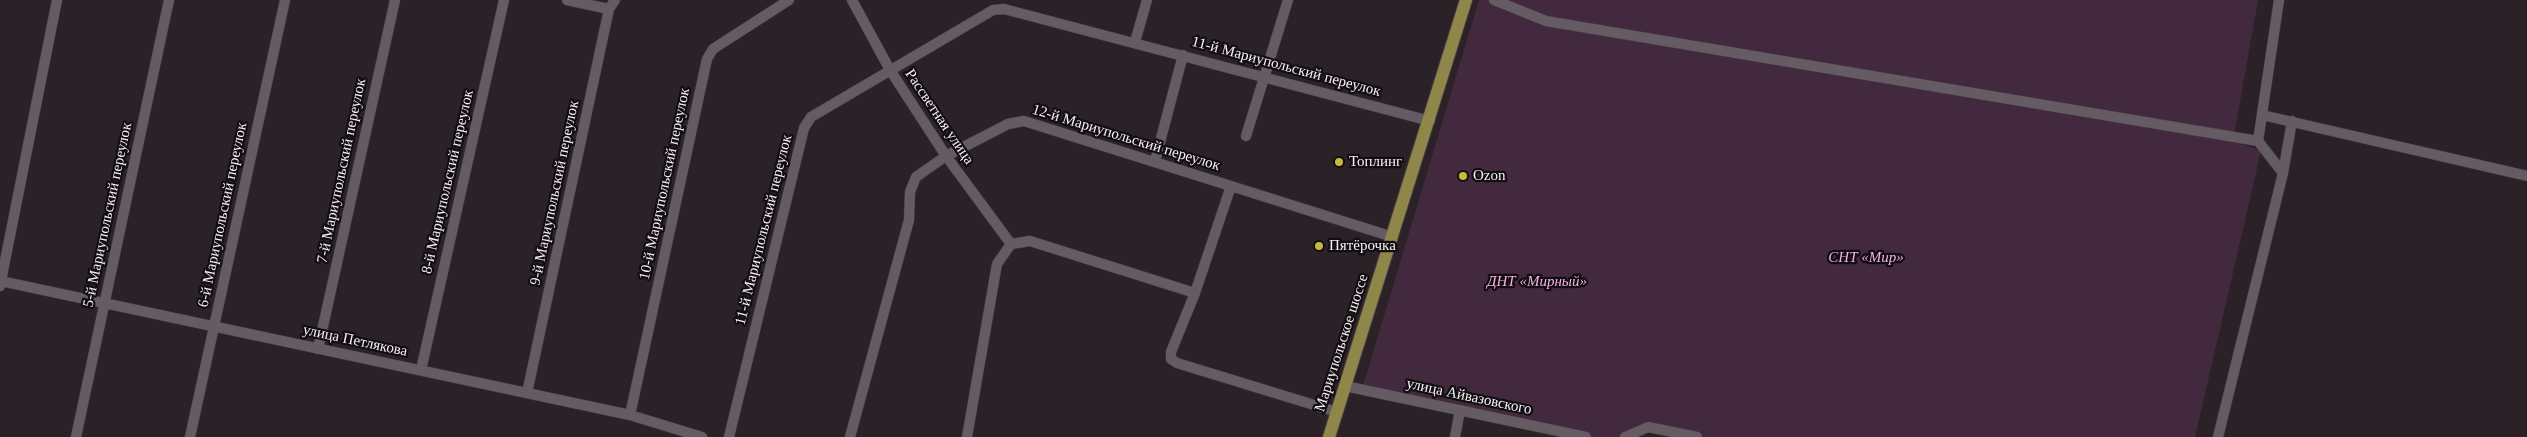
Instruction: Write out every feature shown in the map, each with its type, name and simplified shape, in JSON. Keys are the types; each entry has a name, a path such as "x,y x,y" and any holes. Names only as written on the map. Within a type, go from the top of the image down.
{"main road":[{"name":"Мариупольское шоссе","path":"1330,437 1430,121 1466,0"}],"street":[{"path":"0,283 57,0"},
{"name":"5-й Мариупольский переулок","path":"76,437 170,0"},
{"name":"6-й Мариупольский переулок","path":"190,437 285,0"},
{"name":"7-й Мариупольский переулок","path":"318,349 395,0"},
{"name":"8-й Мариупольский переулок","path":"422,370 504,0"},
{"path":"567,0 612,5"},
{"name":"10-й Мариупольский переулок","path":"630,415 708,60 713,49 789,0"},
{"name":"Рассветная улица","path":"852,0 890,70 946,156 1010,244"},
{"path":"1134,42 1146,0"},
{"path":"1246,136 1288,0"},
{"path":"1494,0 1546,21 2258,141 2283,173"},
{"path":"2258,141 2279,0"},
{"name":"9-й Мариупольский переулок","path":"527,393 612,5"},
{"name":"11-й Мариупольский переулок","path":"729,437 804,128 811,117 993,10 1004,9 1134,42 1430,121"},
{"path":"1155,161 1183,55"},
{"path":"2262,115 2527,176"},
{"name":"12-й Мариупольский переулок","path":"850,437 909,220 910,192 916,177 946,156 1008,124 1024,121 1393,237"},
{"path":"2218,437 2283,173 2292,121"},
{"path":"1231,186 1195,292 1171,352 1171,359 1177,364 1337,412"},
{"path":"967,437 997,264 1010,244 1030,241 1195,292"},
{"name":"улица Петлякова","path":"0,283 214,326 630,415 702,437"},
{"name":"улица Айвазовского","path":"1345,386 1586,437"},
{"path":"1455,437 1460,410"},
{"path":"1625,437 1648,427 1697,437"}],"green space":[{"name":"СНТ «Мир»","path":"1479,0 2258,0 2233,141 2261,151 2195,437 1704,437 1647,426 1622,437 1593,437 1363,386"}],"place":[{"name":"Топлинг","path":"1339,162"},
{"name":"Ozon","path":"1463,176"},
{"name":"Пятёрочка","path":"1319,246"}],"park label":[{"name":"ДНТ «Мирный»","path":"1537,282"}]}
